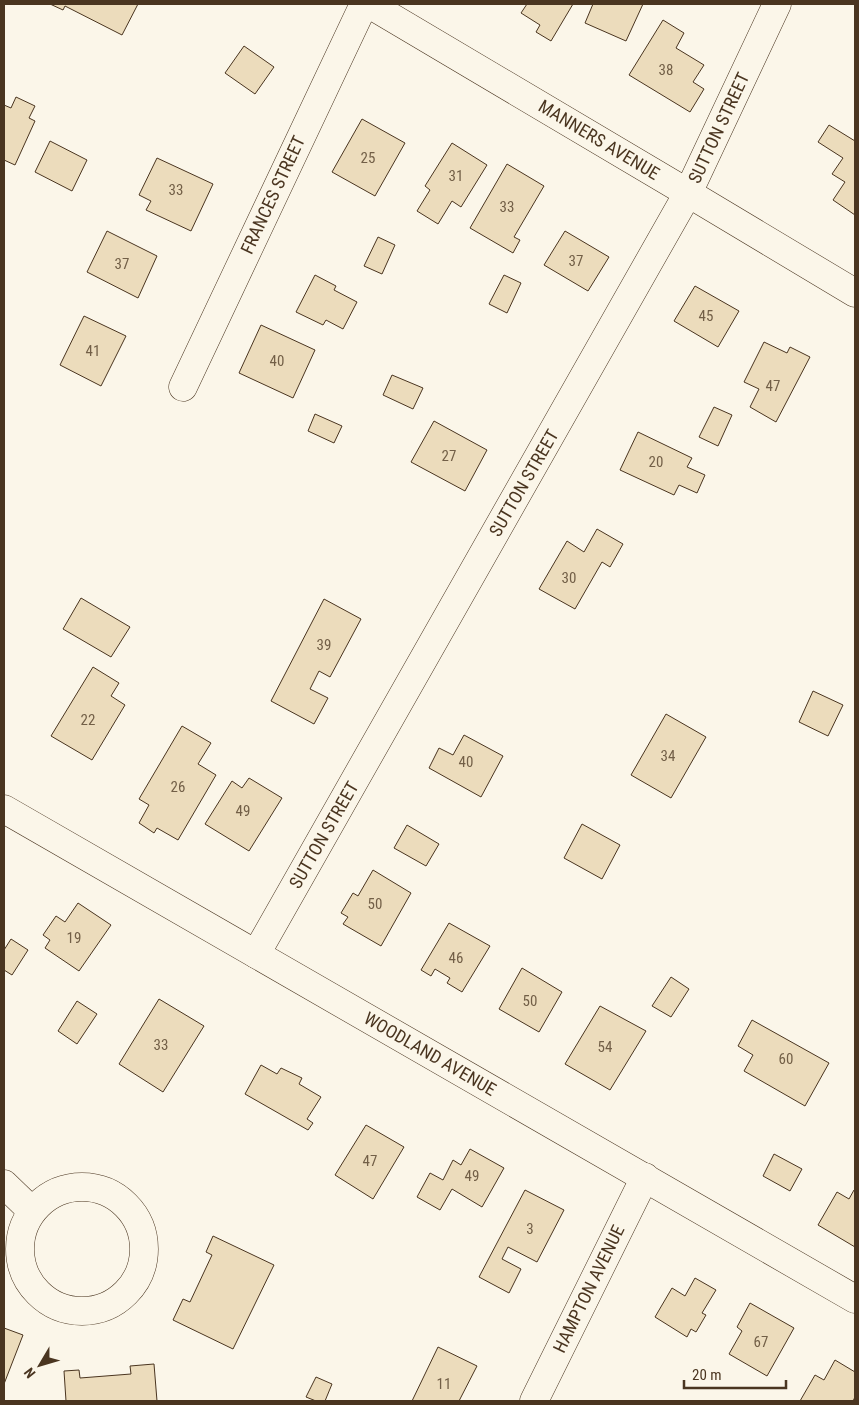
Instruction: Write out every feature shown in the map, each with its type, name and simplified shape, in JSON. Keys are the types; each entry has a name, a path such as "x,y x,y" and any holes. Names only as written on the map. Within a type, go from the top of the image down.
{"street":[{"name":"FRANCES STREET","path":"183,387 364,4"},
{"name":"MANNERS AVENUE","path":"368,4 855,293"},
{"name":"SUTTON STREET","path":"256,954 688,193 777,4"},
{"name":"WOODLAND AVENUE","path":"4,809 645,1177 855,1300"},
{"name":"HAMPTON AVENUE","path":"534,1401 645,1177"},
{"path":"4,1184 32,1211"},
{"path":"86,1186 107,1191 125,1203 137,1219 144,1238 144,1258 138,1277 126,1293 110,1304 91,1311 72,1310 52,1304 37,1292 24,1274 20,1253 22,1232 32,1211 46,1197 65,1188 86,1186"}],"building":[{"path":"50,4 138,4 122,35 65,6 63,10"},
{"path":"527,4 573,4 551,41 536,32 540,25 521,13"},
{"path":"593,4 643,4 626,41 585,23"},
{"path":"663,20 684,33 676,48 704,65 693,82 704,89 690,112 629,75"},
{"path":"244,46 274,67 255,94 225,73"},
{"path":"16,97 35,106 29,118 35,121 15,165 4,160 4,105 11,108"},
{"path":"362,119 405,143 375,196 332,172"},
{"path":"829,125 855,141 855,215 833,200 845,182 832,174 843,158 818,142"},
{"path":"50,141 87,160 72,191 35,172"},
{"path":"452,143 487,165 461,207 452,201 438,224 417,211 430,190 425,186"},
{"path":"157,158 213,184 191,231 146,210 151,201 139,195"},
{"path":"507,164 544,186 514,237 520,240 513,253 470,228"},
{"path":"107,231 157,256 138,298 87,272"},
{"path":"565,231 609,257 588,291 544,265"},
{"path":"378,237 395,245 382,274 364,266"},
{"path":"315,275 336,286 334,290 357,302 343,329 326,320 323,325 296,312"},
{"path":"504,275 521,283 507,313 489,304"},
{"path":"695,286 739,311 718,347 674,321"},
{"path":"84,316 126,336 101,386 60,365"},
{"path":"261,325 315,350 293,398 239,373"},
{"path":"764,342 787,353 790,347 810,357 776,422 750,407 759,389 744,382"},
{"path":"392,375 423,388 413,409 383,395"},
{"path":"714,407 732,415 718,446 699,437"},
{"path":"315,414 342,426 334,443 308,431"},
{"path":"434,421 487,450 465,491 411,462"},
{"path":"638,432 692,458 687,467 705,475 697,493 679,485 674,495 620,470"},
{"path":"597,529 623,544 610,567 602,562 575,609 539,589 567,541 584,552"},
{"path":"81,598 130,627 111,657 63,629"},
{"path":"324,599 361,619 330,677 319,671 310,689 328,698 314,724 271,701"},
{"path":"93,667 119,683 111,696 125,705 92,760 51,736"},
{"path":"813,691 843,705 828,736 799,722"},
{"path":"666,714 706,737 671,798 631,775"},
{"path":"182,726 211,743 198,764 216,775 178,840 157,828 154,833 139,823 149,805 139,799"},
{"path":"464,735 503,756 481,797 429,768 439,748 453,755"},
{"path":"249,778 282,798 249,851 205,824 232,781 242,788"},
{"path":"582,824 620,845 602,879 564,858"},
{"path":"407,825 439,844 426,866 394,848"},
{"path":"373,870 411,893 381,946 343,924 348,917 341,913 353,893 358,896"},
{"path":"78,903 111,925 79,971 45,948 50,940 43,935 56,916 65,922"},
{"path":"449,923 490,946 462,992 447,983 450,978 435,969 431,976 421,970"},
{"path":"11,939 28,950 12,975 4,970 4,950"},
{"path":"522,968 562,992 539,1032 499,1009"},
{"path":"671,977 689,989 671,1017 652,1006"},
{"path":"159,999 204,1026 163,1092 119,1064"},
{"path":"77,1001 97,1014 77,1044 58,1031"},
{"path":"600,1006 646,1031 610,1090 565,1064"},
{"path":"752,1020 829,1063 805,1106 744,1071 753,1055 738,1046"},
{"path":"261,1065 277,1074 281,1068 302,1078 299,1084 321,1097 307,1119 313,1123 308,1130 245,1094"},
{"path":"366,1125 404,1147 373,1199 335,1175"},
{"path":"470,1149 504,1168 482,1207 452,1189 440,1210 417,1197 430,1173 443,1180 453,1160 461,1165"},
{"path":"774,1154 802,1169 790,1191 763,1176"},
{"path":"525,1190 564,1210 537,1262 508,1247 502,1259 521,1269 509,1293 479,1277"},
{"path":"854,1190 855,1247 818,1225 837,1192 849,1199"},
{"path":"213,1236 274,1265 233,1349 173,1320 183,1299 190,1302 212,1255 206,1252"},
{"path":"695,1278 716,1290 702,1313 706,1315 696,1332 691,1329 687,1337 655,1317 672,1288 685,1296"},
{"path":"750,1303 794,1328 767,1376 729,1354 742,1331 737,1327"},
{"path":"4,1328 23,1335 4,1384"},
{"path":"438,1347 477,1366 459,1401 412,1401"},
{"path":"835,1360 855,1372 855,1397 853,1401 800,1401 815,1375 824,1380"},
{"path":"154,1364 157,1401 66,1401 64,1371 79,1370 80,1378 131,1374 130,1366"},
{"path":"316,1377 332,1384 325,1401 316,1401 306,1397"}]}
